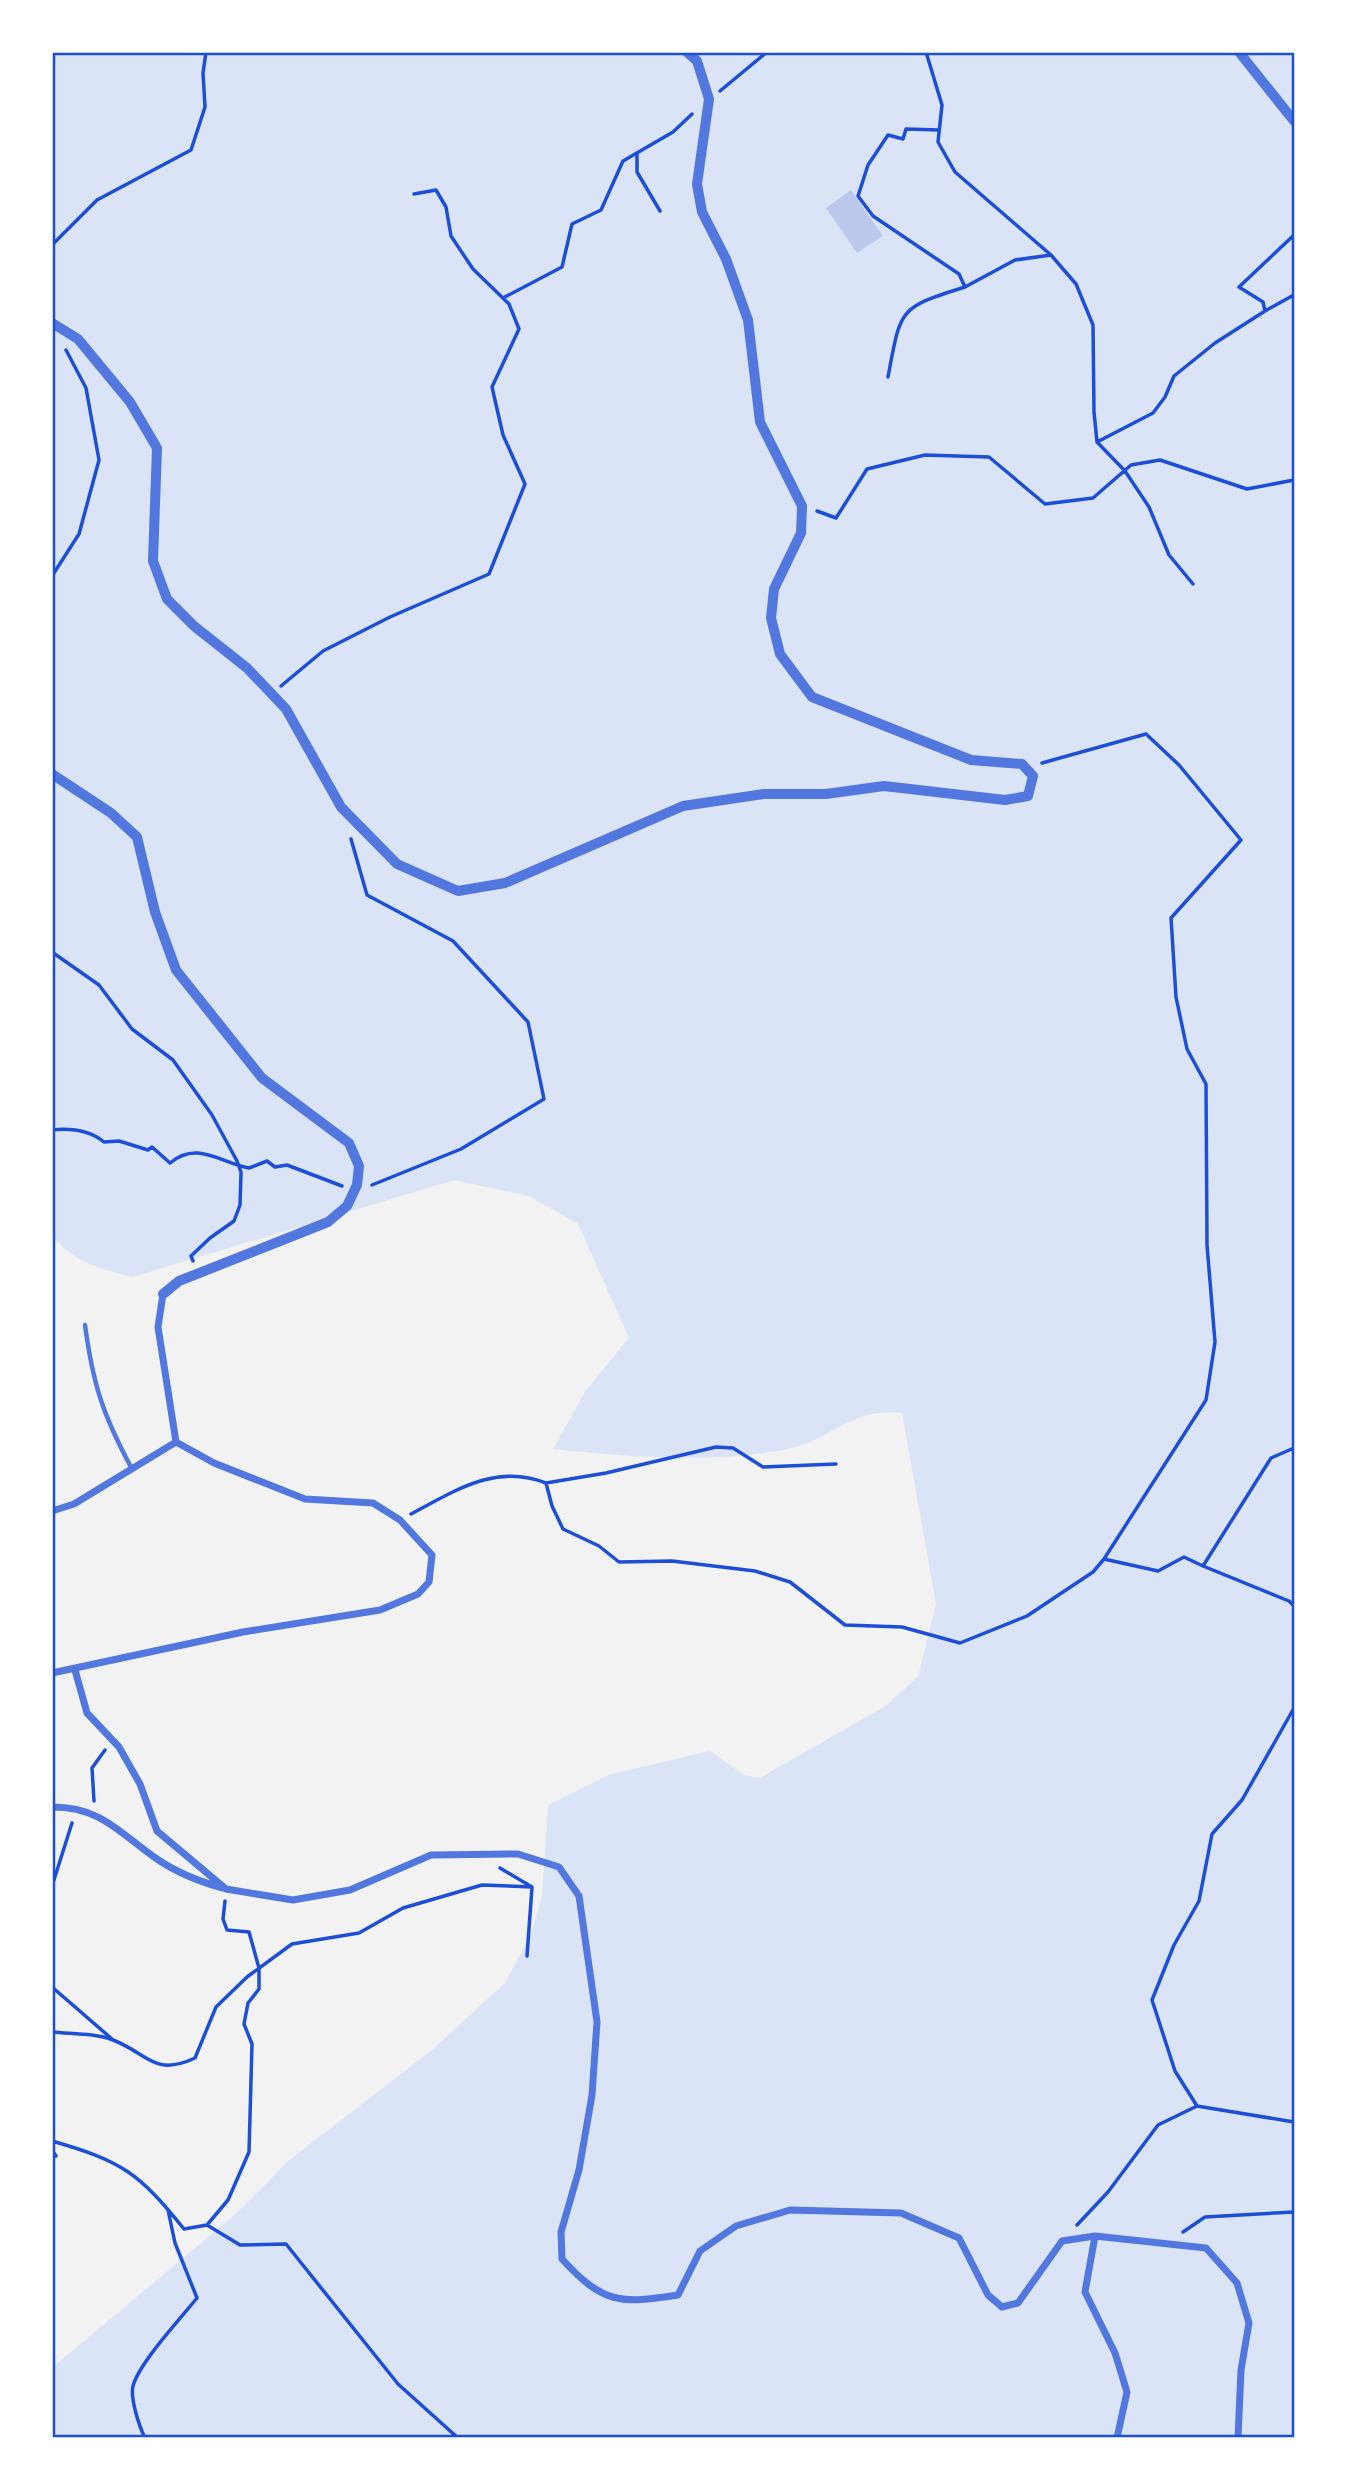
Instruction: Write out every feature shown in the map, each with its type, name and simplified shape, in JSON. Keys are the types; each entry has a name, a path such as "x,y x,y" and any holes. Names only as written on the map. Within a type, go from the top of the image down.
{"street":[{"path":"52,323 78,339 130,402 157,448 153,561 167,599 194,626 247,668 286,709 341,807 397,864 458,891 505,883 683,806 764,794 826,794 884,786 1005,800 1028,796 1033,776 1023,764 971,760 811,697 780,654 771,618 774,589 801,533 802,506 760,422 748,320 726,259 702,212 697,184 709,99 697,61 687,52"},
{"path":"1239,52 1294,121"},
{"path":"52,774 111,813 137,837 155,912 176,970 262,1078 349,1143 359,1166 348,1206 328,1222 179,1282 163,1294 158,1327 176,1442"},
{"path":"52,1511 74,1504 176,1442"},
{"path":"52,1673 243,1632 380,1610 418,1594 429,1582 432,1555 400,1520 373,1503 305,1499 214,1464 176,1442"},
{"path":"75,1670 87,1713 113,1740 140,1784 157,1830 226,1889"},
{"path":"52,1807 77,1807 104,1818 158,1860 191,1879 226,1889 293,1900 350,1890 431,1855 518,1854 559,1867 579,1896 597,2022 592,2095 579,2170 561,2232 562,2259 588,2287 631,2302 678,2295 700,2251 736,2226 790,2210 901,2213 958,2238 988,2295 1002,2308 1018,2303 1062,2241 1095,2236 1206,2248 1237,2283 1249,2323 1241,2370 1238,2438"},
{"path":"1095,2236 1085,2292 1115,2353 1127,2392 1117,2438"}],"lane":[{"path":"85,1325 93,1380 110,1428 132,1469"}],"path":[{"path":"52,245 97,201 191,150 205,107 203,73 206,52"},
{"path":"503,298 562,267 572,224 601,210 623,161 673,132 767,52"},
{"path":"926,52 942,105 938,142 955,172 1051,255 1076,284 1093,325 1097,442 1125,471 1149,507 1169,555 1193,584"},
{"path":"939,130 906,128 904,139 888,135 869,166 858,196 873,216 960,274 965,286"},
{"path":"636,153 637,172 660,211"},
{"path":"271,694 323,652 390,617 489,574 525,484 503,435 492,387 519,329 509,304 473,269 451,236 446,207 436,190 414,194"},
{"path":"1265,310 1263,302 1239,288 1294,235"},
{"path":"888,377 897,328 915,303 965,286 1015,260 1051,255"},
{"path":"1097,442 1153,413 1165,397 1174,376 1214,343 1292,296"},
{"path":"52,576 79,534 99,460 86,388 64,346"},
{"path":"802,506 836,518 867,469 925,455 989,457 1045,504 1093,498 1131,465 1160,460 1247,489 1294,480"},
{"path":"546,1483 552,1506 563,1529 599,1546 619,1562 672,1561 755,1571 790,1582 845,1625 902,1627 960,1643 1027,1616 1093,1572 1104,1559 1206,1400 1215,1342 1207,1245 1206,1084 1187,1049 1176,997 1171,918 1241,840 1179,765 1146,734 1025,767"},
{"path":"52,1130 67,1129 94,1134 104,1142 119,1141 148,1150 152,1147 170,1163 180,1154 203,1152 228,1159 239,1166 258,1167 267,1161 275,1167 287,1165 354,1192 461,1149 544,1099 528,1021 453,941 367,895 341,807"},
{"path":"52,952 99,985 132,1029 173,1060 212,1115 239,1166 240,1205 234,1221 218,1231 191,1256 200,1273"},
{"path":"400,1520 468,1484 500,1474 527,1476 546,1483 606,1474 716,1447 733,1448 763,1467 836,1464"},
{"path":"1203,1566 1271,1458 1294,1448"},
{"path":"1104,1559 1158,1571 1184,1558 1289,1601 1294,1606"},
{"path":"1197,2106 1175,2071 1152,2000 1174,1945 1199,1901 1212,1834 1242,1800 1294,1708"},
{"path":"94,1814 92,1768 113,1740"},
{"path":"52,1886 77,1807"},
{"path":"475,1854 532,1886"},
{"path":"52,1987 114,2040 160,2067 179,2065 195,2058 216,2007 259,1968 292,1944 359,1933 402,1908 482,1885 532,1886"},
{"path":"527,1956 532,1886"},
{"path":"52,2141 115,2162 135,2174 184,2229 207,2225 228,2200 249,2152 252,2044 244,2024 248,2003 260,1989 259,1968 249,1932 227,1930 223,1919 226,1889"},
{"path":"52,2032 114,2040"},
{"path":"1062,2241 1108,2192 1158,2124 1197,2106 1294,2122"},
{"path":"52,2150 56,2156"},
{"path":"145,2438 136,2421 132,2387 145,2365 197,2298 176,2243 168,2209"},
{"path":"1166,2242 1205,2217 1294,2212"},
{"path":"207,2225 240,2245 286,2244 397,2384 458,2438"}],"shaded area":[{"path":"53,53 1294,53 1294,2437 53,2438 53,2367 238,2212 288,2161 432,2050 505,1983 531,1934 542,1896 548,1805 611,1774 710,1751 744,1775 760,1778 884,1707 918,1677 936,1604 902,1413 869,1415 803,1445 759,1454 671,1458 553,1449 586,1390 629,1338 578,1224 529,1196 454,1180 133,1277 79,1259 53,1237"}],"building":[{"path":"851,190 883,236 857,253 826,208"}]}
